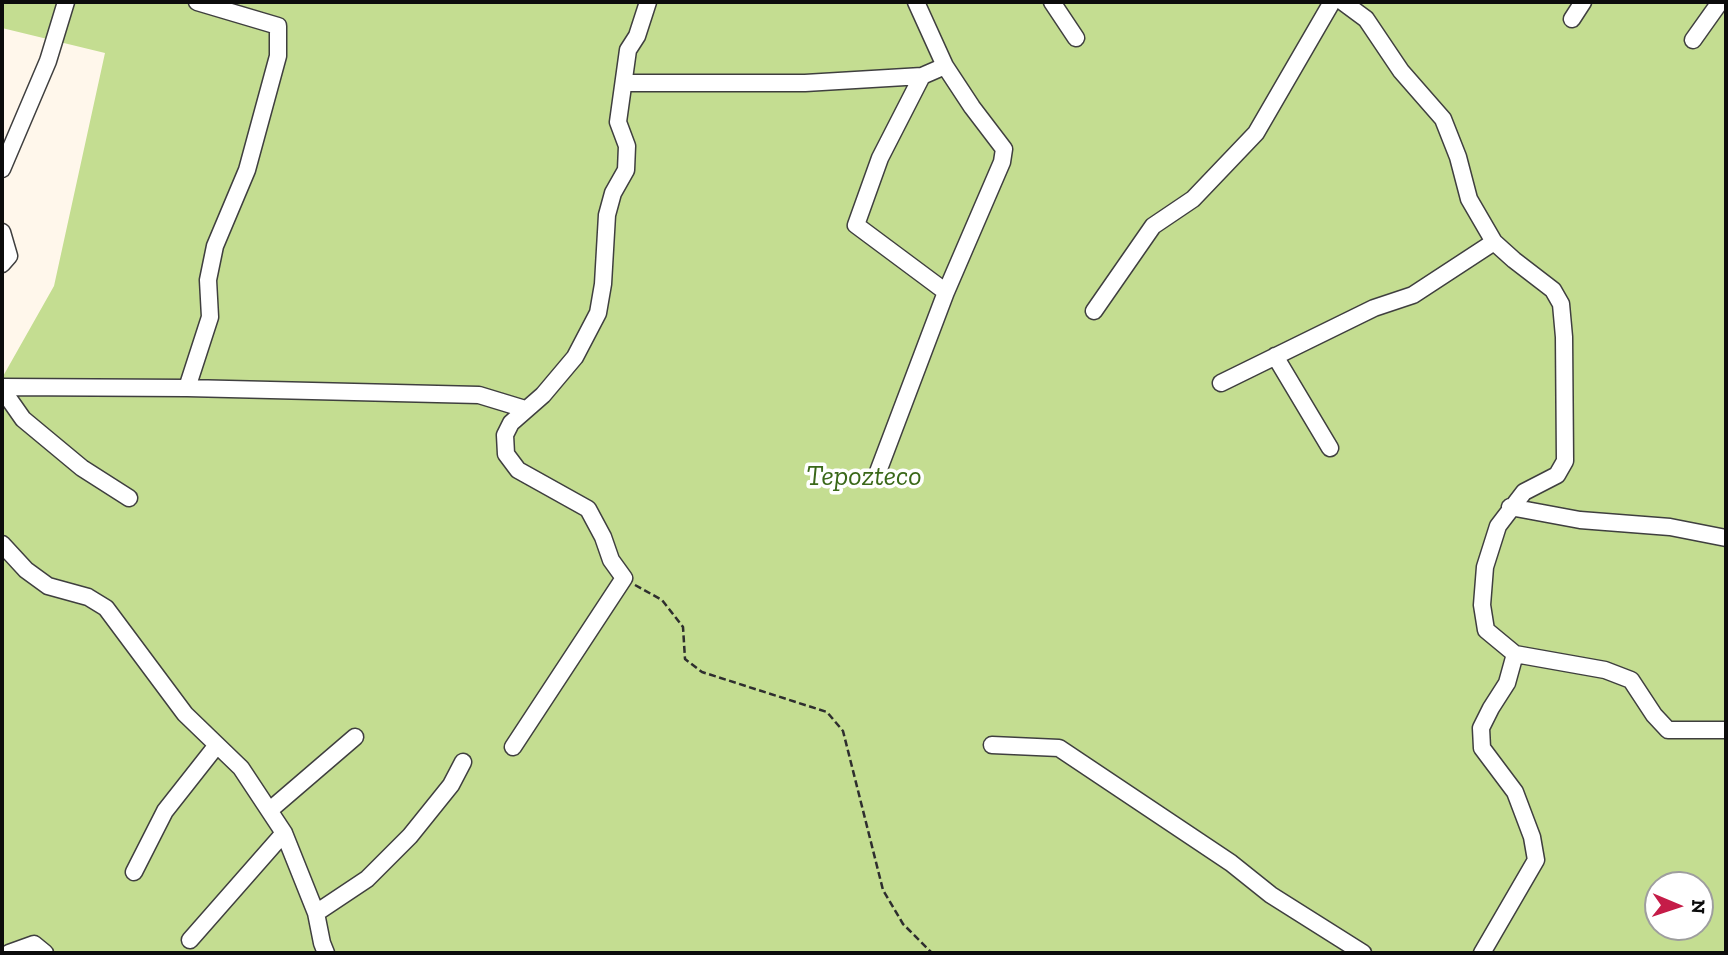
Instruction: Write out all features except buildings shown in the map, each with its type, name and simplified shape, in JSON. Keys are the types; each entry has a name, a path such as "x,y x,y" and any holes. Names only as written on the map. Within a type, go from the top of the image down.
{"street":[{"path":"2,169 48,61 66,2"},
{"path":"187,388 210,317 208,280 215,246 247,170 278,56 278,26 197,2"},
{"path":"513,747 624,578 611,560 603,537 588,509 518,471 506,454 505,435 511,423 543,395 575,357 598,313 603,284 607,215 613,193 626,170 627,146 618,121 628,50 638,36 648,2"},
{"path":"876,477 946,292 1002,162 1004,149 945,66 916,2"},
{"path":"1052,2 1076,38"},
{"path":"1094,311 1153,226 1193,199 1256,133 1332,2"},
{"path":"1343,2 1366,19 1401,71 1443,119 1458,157 1469,199 1494,242 1553,290 1561,304 1564,337 1565,461 1557,475 1524,492 1510,507 1499,526 1486,568 1482,605 1486,630 1515,654 1605,670 1631,680 1654,715 1668,730 1726,730"},
{"path":"1572,19 1584,2"},
{"path":"1693,40 1720,2"},
{"path":"624,83 805,83 922,76 945,66"},
{"path":"922,76 880,158 856,225 946,292"},
{"path":"2,232 9,256 2,264"},
{"path":"1221,383 1374,308 1413,295 1494,242"},
{"path":"1275,356 1330,448"},
{"path":"2,388 187,388 479,396 525,409"},
{"path":"2,388 23,419 82,468 129,498"},
{"path":"1510,507 1580,520 1670,527 1726,538"},
{"path":"2,544 26,570 48,586 88,597 106,608 185,714 241,768 284,833 316,913 326,953"},
{"path":"1482,953 1536,860 1532,837 1515,792 1482,748 1481,728 1507,683 1515,654"},
{"path":"270,810 355,737"},
{"path":"992,745 1059,748 1231,863 1271,895 1363,953"},
{"path":"134,872 165,811 217,746"},
{"path":"316,913 367,879 410,836 452,785 463,762"},
{"path":"190,940 284,833"},
{"path":"9,953 34,944 45,953"}],"path":[{"path":"624,578 662,600 683,627 685,659 702,672 827,712 843,731 883,890 903,924 932,953"}],"green space":[{"name":"Tepozteco","path":"2,2 1726,2 1726,953 2,953 2,378 54,286 105,53 2,28"}]}
